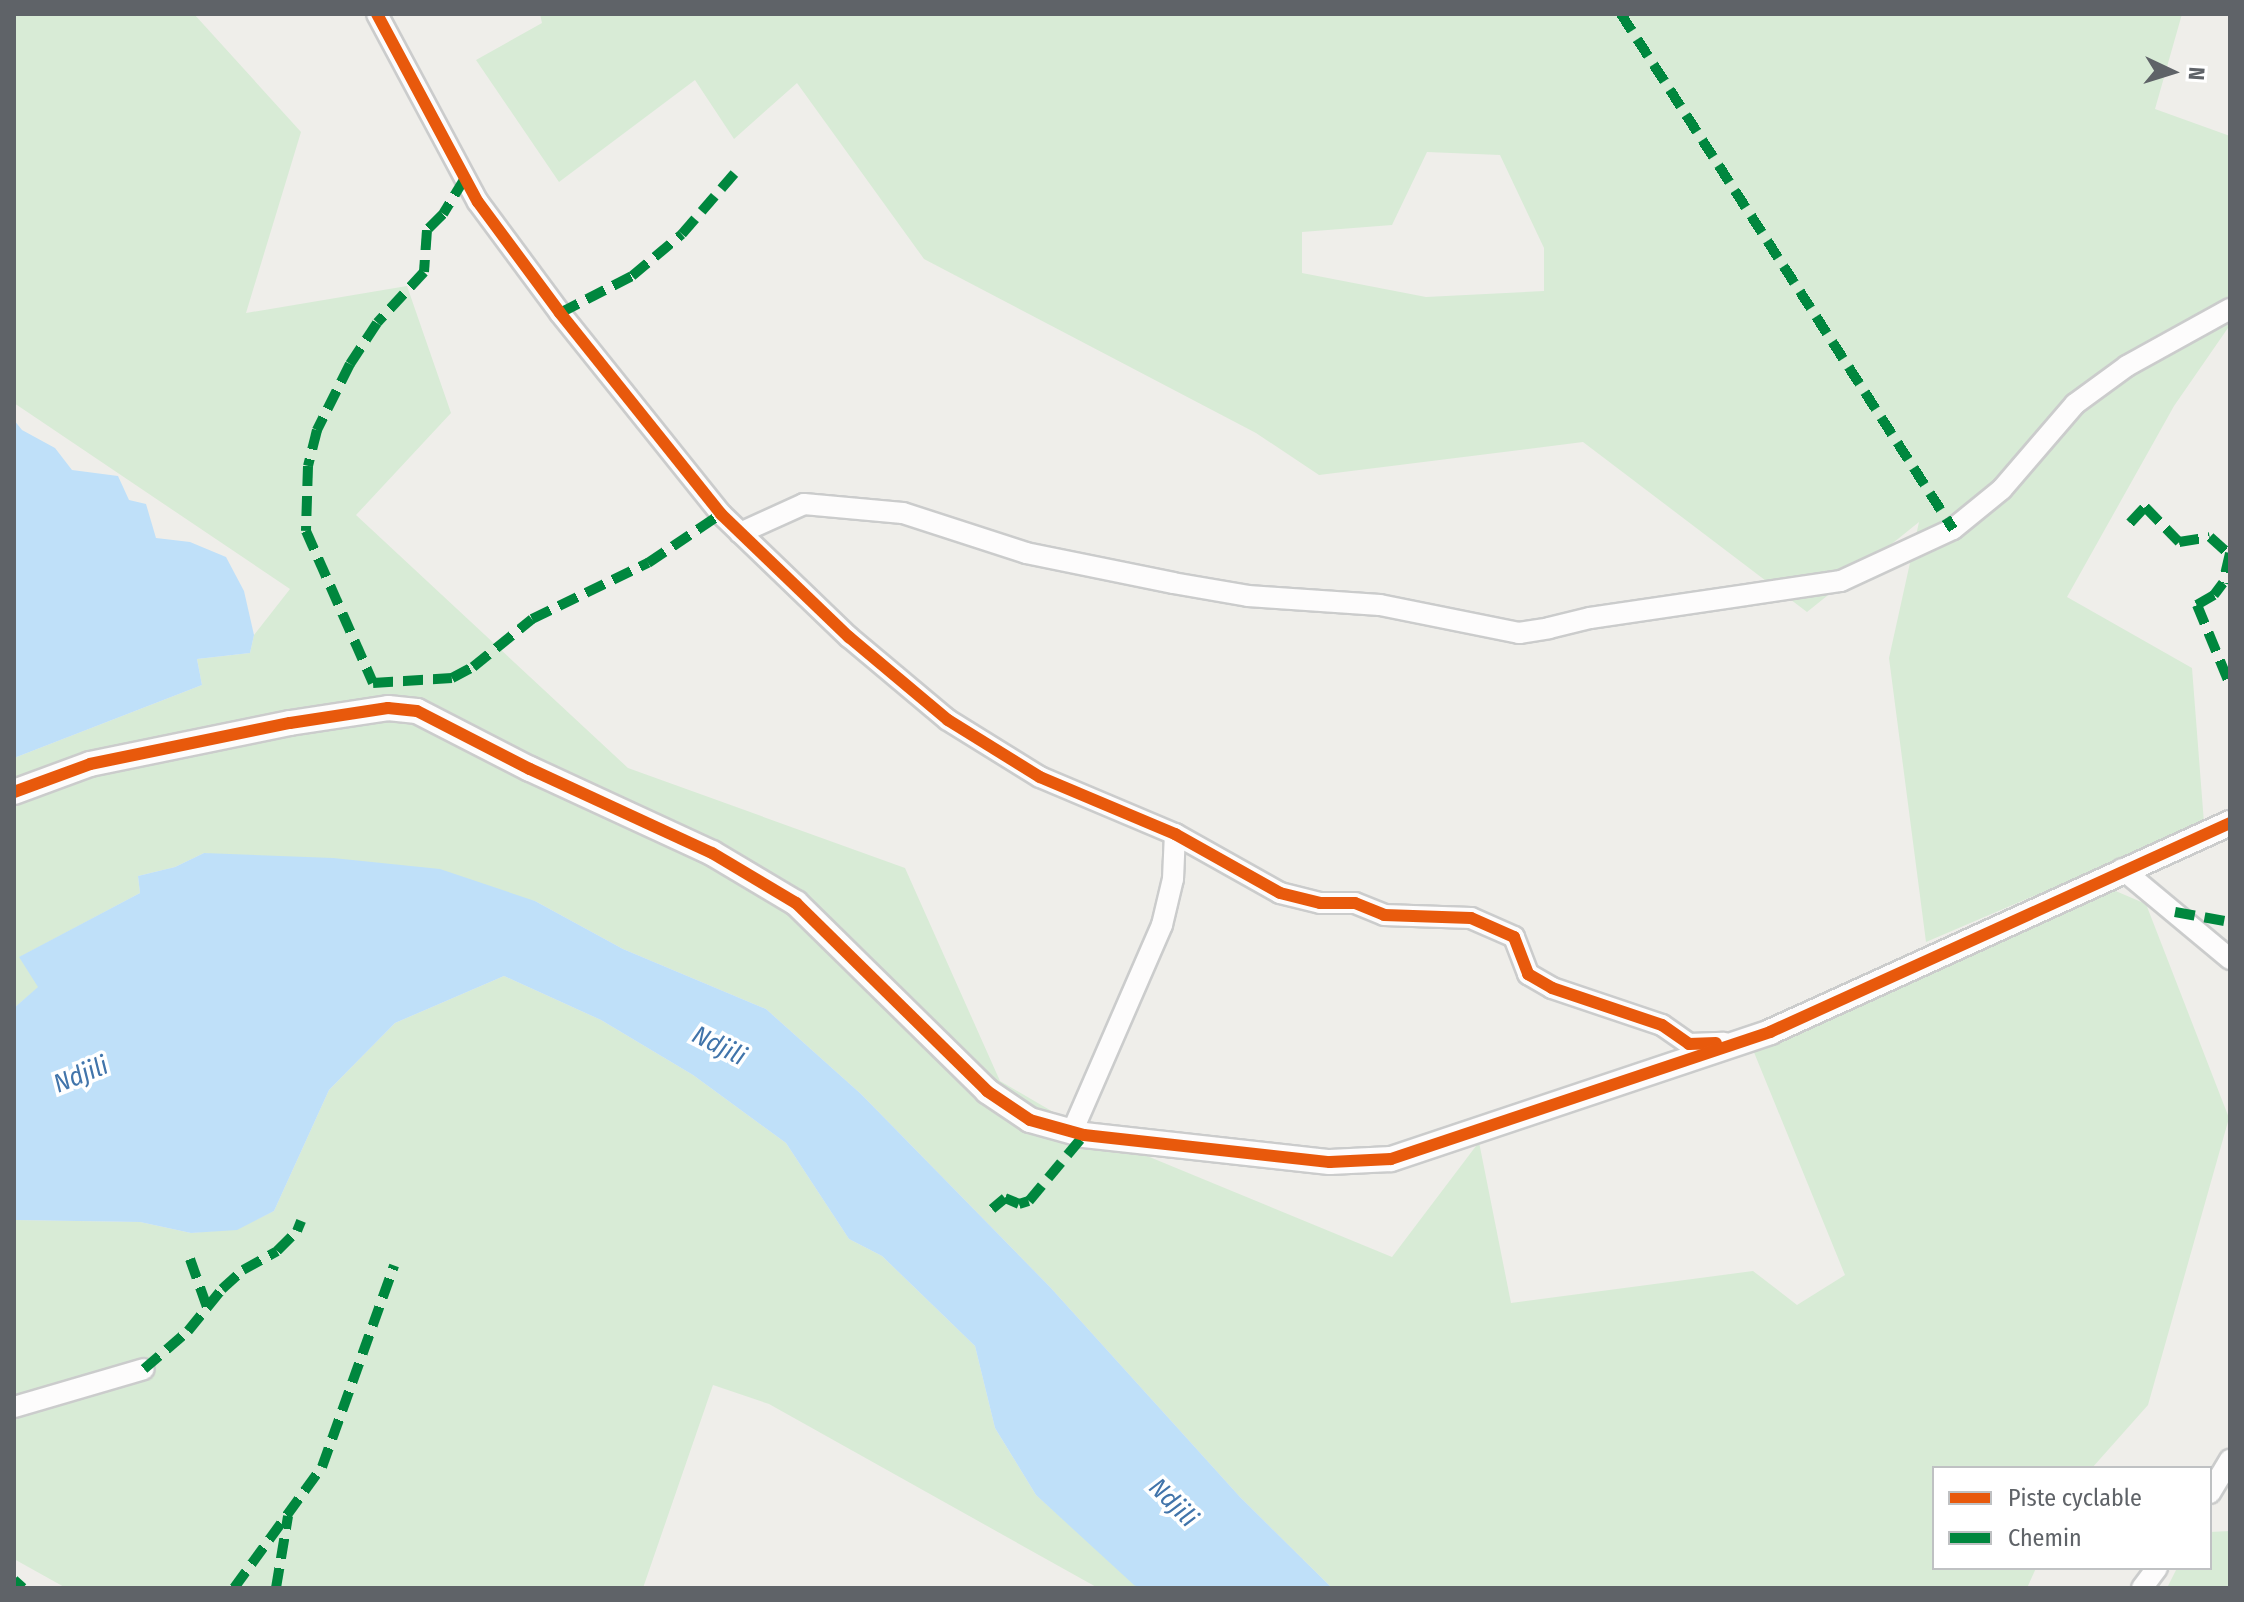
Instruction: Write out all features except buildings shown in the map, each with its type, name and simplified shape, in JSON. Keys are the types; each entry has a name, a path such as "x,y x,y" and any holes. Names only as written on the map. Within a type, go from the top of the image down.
{"street":[{"path":"377,14 478,202 560,313 721,514 849,637 948,720 1040,777 1175,834 1280,893 1320,903 1355,903 1384,915 1471,918 1514,937 1528,974 1552,988 1662,1025 1689,1044 1726,1043 1770,1032"},
{"path":"740,533 804,504 903,513 1026,553 1173,583 1248,596 1380,605 1519,633 1590,618 1841,581 1953,529 2002,489 2075,404 2127,366 2230,309"},
{"path":"14,792 90,764 290,723 388,708 417,711 530,769 712,853 796,903 1004,1105 1030,1120 1072,1132 1330,1162 1391,1159 1770,1032 1982,938 2122,869 2230,823"},
{"path":"1072,1132 1162,925 1173,879 1175,834"},
{"path":"2122,869 2230,959"},
{"path":"14,1407 144,1369"},
{"path":"2212,1490 2230,1460"},
{"path":"2142,1588 2156,1570"}],"green space":[{"path":"14,14 194,14 301,132 246,313 407,286 451,413 356,515 628,768 905,868 1000,1081 1084,1130 1392,1257 1479,1142 1511,1303 1753,1271 1797,1305 1845,1275 1751,1045 2104,886 2146,904 2229,1118 2148,1405 2094,1466 1932,1466 1932,1570 2035,1570 2027,1588 1332,1588 1240,1497 1050,1287 861,1094 766,1009 623,949 535,901 204,853 175,867 138,876 140,893 20,957 39,987 14,1008 14,758 202,685 197,659 250,653 254,635 290,589 14,403"},
{"path":"540,14 2182,14 2155,109 2230,136 2230,325 2174,406 2067,597 2192,668 2204,823 1926,942 1889,658 1919,522 1807,612 1583,442 1319,475 1256,433 924,259 797,83 734,139 695,80 559,182 476,60 542,23","holes":["1427,152 1500,155 1544,248 1544,291 1426,297 1302,273 1302,232 1392,225"]},
{"path":"504,976 601,1020 693,1075 786,1143 849,1239 882,1256 975,1346 995,1428 1036,1495 1140,1588 1098,1588 769,1404 713,1385 643,1588 66,1588 14,1559 14,1220 140,1222 191,1233 237,1229 274,1211 329,1090 395,1023"},
{"path":"2230,1531 2230,1588 2167,1588 2176,1570 2212,1570 2212,1532"}],"water":[{"path":"14,420 22,430 55,448 72,470 118,476 129,500 146,504 156,538 190,542 226,557 244,591 254,635 250,653 197,659 202,685 14,758"},
{"name":"Ndjili","path":"204,853 333,858 440,869 535,901 623,949 766,1009 861,1094 1050,1287 1240,1497 1332,1588 1140,1588 1134,1585 1036,1495 995,1428 975,1346 882,1256 849,1239 786,1143 693,1075 601,1020 504,976 395,1023 329,1090 274,1211 237,1230 191,1233 140,1222 14,1220 14,1008 38,987 19,957 140,893 138,876 175,867"}],"marked path":[{"path":"1621,14 1953,529"},
{"path":"560,313 632,276 682,234 740,167"},
{"path":"465,178 443,214 427,230 424,272 377,323 350,364 317,430 308,466 306,531 373,683 452,678 473,667 532,619 648,563 721,514"},
{"path":"2130,523 2145,507 2179,542 2210,537 2229,554"},
{"path":"2230,553 2223,583 2214,595 2197,605 2230,685"},
{"path":"2175,912 2230,922"},
{"path":"992,1209 1005,1198 1019,1204 1029,1201 1084,1135"},
{"path":"144,1369 188,1331 222,1289 243,1270 277,1251 297,1231 301,1221"},
{"path":"190,1259 207,1307"},
{"path":"234,1588 322,1467 394,1266"},
{"path":"276,1588 288,1516"},
{"path":"14,1580 23,1588"}],"cycle path":[{"path":"377,14 478,202 560,313 721,514 849,637 948,720 1040,777 1175,834 1280,893 1320,903 1355,903 1384,915 1471,918 1514,937 1528,974 1552,988 1662,1025 1689,1044 1716,1043"},
{"path":"14,792 90,764 290,723 388,708 417,711 530,769 712,853 796,903 987,1091 1030,1120 1084,1135 1330,1162 1391,1159 1770,1032 2230,823"}]}
